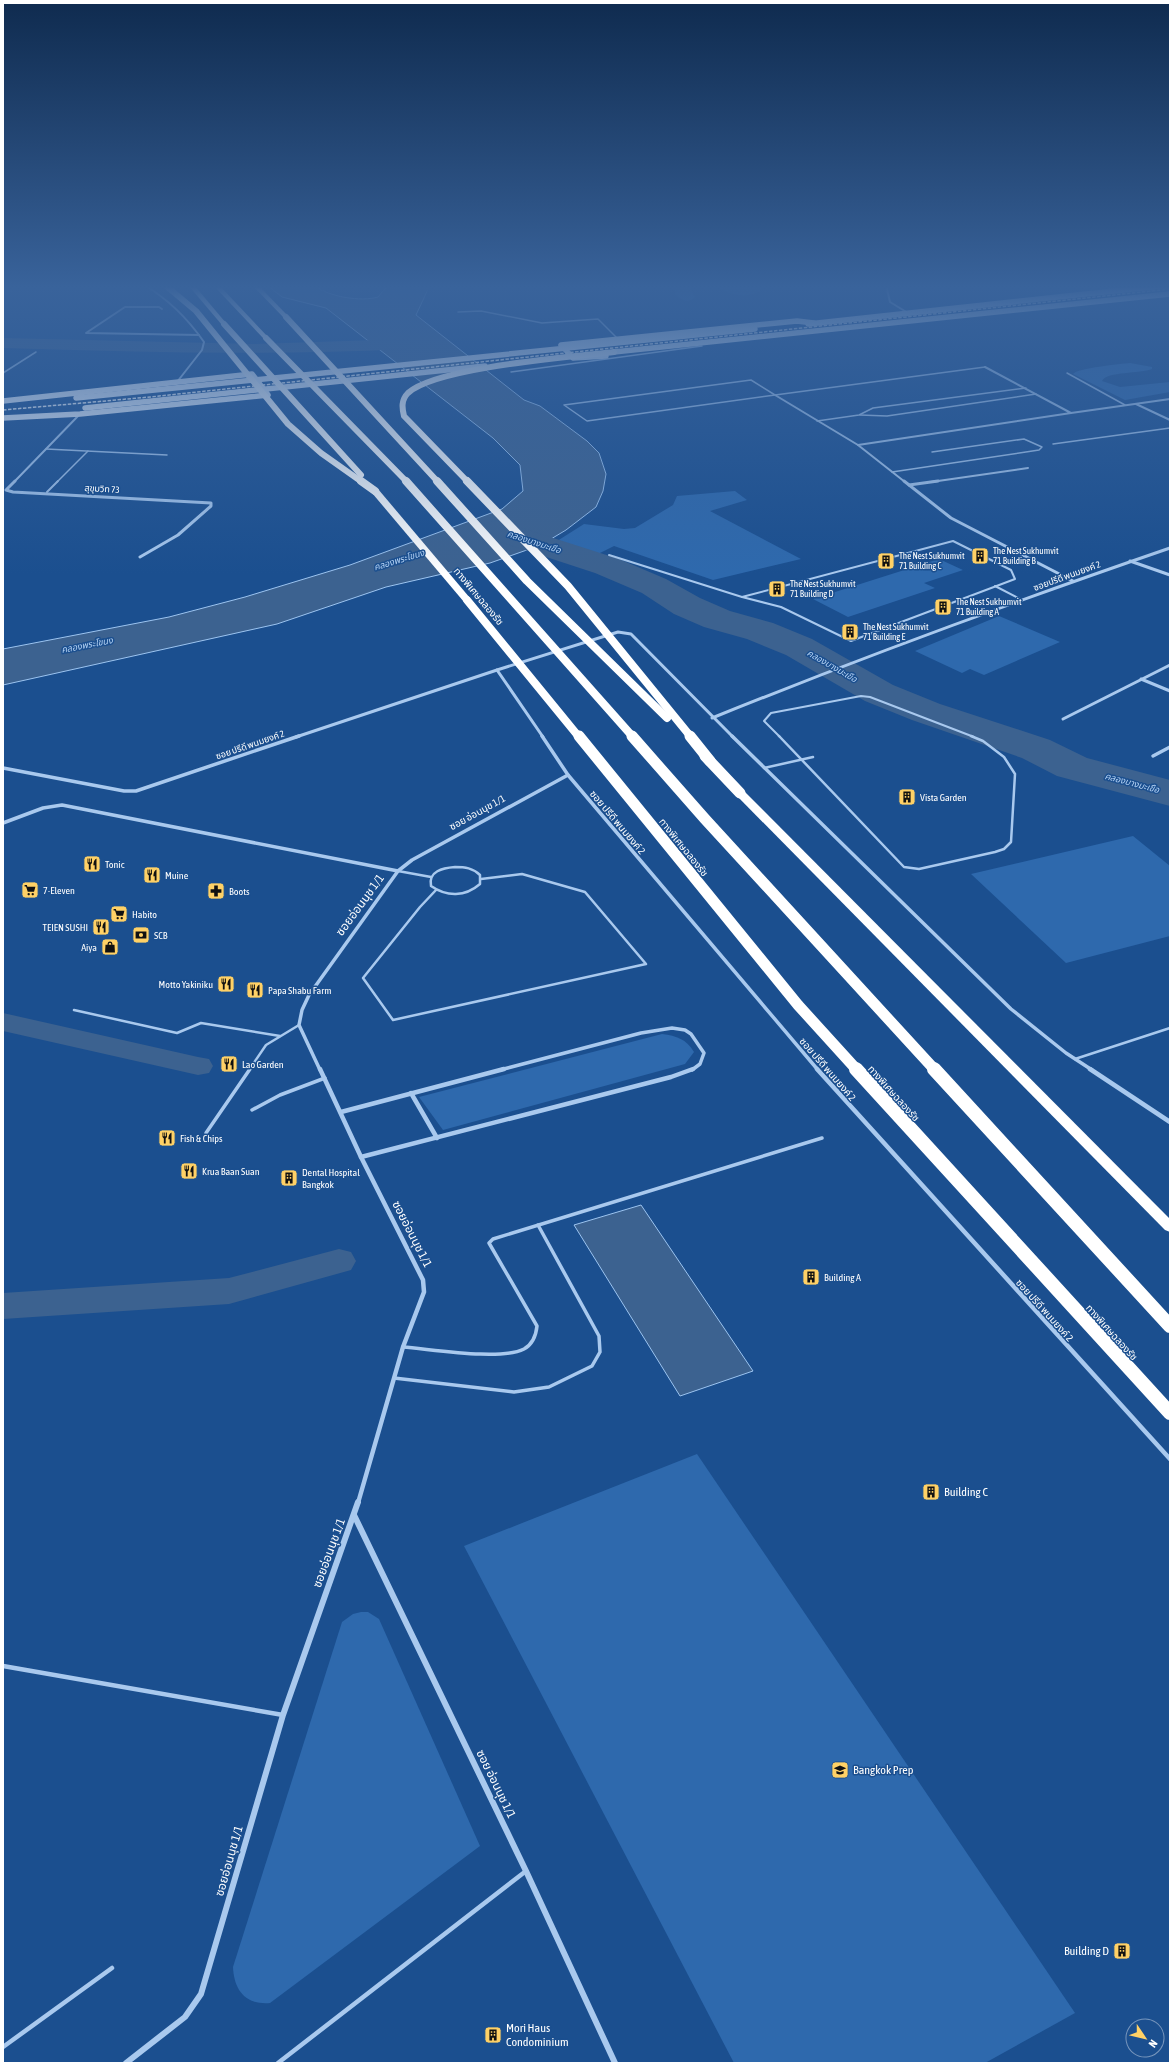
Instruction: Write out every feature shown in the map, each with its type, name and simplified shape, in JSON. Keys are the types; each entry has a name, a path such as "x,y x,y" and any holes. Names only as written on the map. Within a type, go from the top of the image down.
{"highway":[{"path":"253,381 288,424 321,453 375,491"},
{"name":"ทางพิเศษฉลองรัช","path":"277,381 375,491 798,1005 1170,1413"},
{"name":"ทางพิเศษฉลองรัช","path":"309,381 408,483 705,819 1170,1326"},
{"path":"345,381 527,581 710,761 1170,1227"},
{"path":"434,381 410,391 404,397 401,405 404,416 568,586 710,761"}],"main road":[{"path":"3,402 182,381"},
{"path":"3,402 76,398 239,381"},
{"path":"3,417 80,414 268,395 258,381"},
{"path":"3,417 336,381"}],"street":[{"path":"1013,381 1072,413"},
{"path":"775,395 858,445 951,518 1073,581"},
{"path":"858,445 1125,405 1170,400"},
{"path":"1136,404 1170,420"},
{"name":"สุขุมวิท 73","path":"80,414 6,490 13,492 47,492 211,503 211,506 172,539 140,557"},
{"path":"909,485 1028,468"},
{"name":"ซอยปรีดี พนมยงค์ 2","path":"712,718 856,660 1073,581 1170,548"},
{"path":"1130,561 1170,575"},
{"name":"ซอย ปรีดี พนมยงค์ 2","path":"3,768 124,791 136,791 496,670 624,631 631,634 712,718 1011,1009 1076,1059 1170,1122"},
{"path":"1063,719 1170,665"},
{"name":"ซอย ปรีดี พนมยงค์ 2","path":"496,670 568,775 839,1095 1170,1460"},
{"path":"1141,679 1170,692"},
{"path":"1153,756 1170,747"},
{"name":"ซอย อ่อนนุช 1/1","path":"398,871 412,860 568,775"},
{"name":"ซอยอ่อนนุช 1/1","path":"3,823 43,808 62,805 398,871 310,995 302,1010 299,1025 423,1280 424,1292 403,1347 354,1515 283,1715 201,1994 186,2017 126,2063"},
{"path":"341,1112 641,1033 672,1028 689,1030 704,1053 703,1062 696,1069 362,1157"},
{"path":"411,1093 437,1138"},
{"name":"ซอย อ่อนนุช 1/1","path":"354,1515 526,1871 615,2063"}],"lane":[{"path":"740,381 564,405 587,421 877,381"},
{"path":"753,381 775,395"},
{"path":"1082,381 1125,405"},
{"path":"859,415 874,408 1026,388"},
{"path":"816,421 859,415 888,416 1036,394"},
{"path":"1053,444 1170,428"},
{"path":"892,472 1039,450 1042,447 1024,439 932,452"},
{"path":"46,449 167,455"},
{"path":"47,492 88,451"},
{"path":"608,555 742,597 781,607 851,641 995,586 1015,580 1011,570 952,541 742,597"},
{"path":"995,586 1022,600"},
{"path":"866,696 976,738 983,741 1004,757 1015,774 1011,842 1004,849 988,854 919,869 904,867 802,760 764,722 764,719 767,716 780,711 866,696"},
{"path":"763,768 813,757"},
{"path":"436,890 420,907 363,978 393,1020 646,964 585,892 522,874 481,880 476,888 461,894 443,893 431,886 430,882 431,877 440,870 463,867 476,872 481,880"},
{"path":"398,871 431,877"},
{"path":"74,1010 177,1033 195,1024 201,1023 280,1036"},
{"path":"206,1133 266,1045 299,1025"},
{"path":"1076,1059 1170,1028"},
{"path":"252,1110 280,1095 325,1078"},
{"path":"403,1347 504,1353 522,1350 532,1343 537,1334 537,1326 489,1243 493,1239 822,1138"},
{"path":"394,1378 514,1392 549,1387 592,1366 600,1352 599,1336 538,1225"},
{"path":"3,1666 283,1715"},
{"path":"278,2063 526,1871"},
{"path":"3,2047 112,1968"}],"shaded area":[{"path":"1088,381 1103,381 1120,387 1170,382 1170,392 1125,400"},
{"path":"735,491 747,500 710,511 801,559 713,580 614,546 594,556 554,543 584,524 624,529 635,528 673,505 677,496"},
{"path":"939,559 963,570 924,583 935,588 848,617 813,599"},
{"path":"999,616 1060,642 984,675 970,669 962,673 915,651"},
{"path":"1133,836 1170,866 1170,936 1066,963 971,874"},
{"path":"662,1034 681,1039 688,1044 694,1052 685,1064 443,1130 419,1097"},
{"path":"697,1454 1075,2013 985,2063 734,2063 464,1546"},
{"path":"368,1612 379,1619 480,1846 270,2003 261,2003 248,1999 242,1994 236,1983 233,1967 342,1622 353,1614"}],"water":[{"name":"คลองพระโขนง","path":"420,381 500,381 524,400 540,406 587,441 599,453 606,474 603,491 596,507 566,530 541,545 490,563 386,587 277,624 3,685 3,649 169,617 245,597 350,565 502,509 523,491 520,465 493,438"},
{"path":"641,1205 753,1371 680,1396 574,1225"}],"waterway":[{"name":"คลองบางมะเขือ","path":"497,530 607,566 654,586 687,606 717,619 760,631 799,647 879,693 926,712 1036,749 1072,767 1170,793"},
{"path":"3,1022 198,1066"},
{"path":"3,1306 229,1291 339,1261"}],"railway":[{"path":"3,410 150,397 297,381"}],"place":[{"name":"The Nest Sukhumvit 71 Building B","path":"980,556"},
{"name":"The Nest Sukhumvit 71 Building C","path":"886,561"},
{"name":"The Nest Sukhumvit 71 Building D","path":"777,589"},
{"name":"The Nest Sukhumvit 71 Building A","path":"943,607"},
{"name":"The Nest Sukhumvit 71 Building E","path":"850,632"},
{"name":"Vista Garden","path":"907,797"},
{"name":"Tonic","path":"92,864"},
{"name":"Muine","path":"152,875"},
{"name":"7-Eleven","path":"30,890"},
{"name":"Boots","path":"216,891"},
{"name":"Habito","path":"119,914"},
{"name":"TEIEN SUSHI","path":"101,927"},
{"name":"SCB","path":"141,935"},
{"name":"Aiya","path":"110,947"},
{"name":"Motto Yakiniku","path":"226,984"},
{"name":"Papa Shabu Farm","path":"255,990"},
{"name":"Lao Garden","path":"229,1064"},
{"name":"Fish & Chips","path":"167,1138"},
{"name":"Krua Baan Suan","path":"189,1171"},
{"name":"Dental Hospital Bangkok","path":"289,1178"},
{"name":"Building A","path":"811,1277"},
{"name":"Building C","path":"931,1492"},
{"name":"Bangkok Prep","path":"840,1770"},
{"name":"Building D","path":"1122,1951"},
{"name":"Mori Haus Condominium","path":"493,2035"}]}
